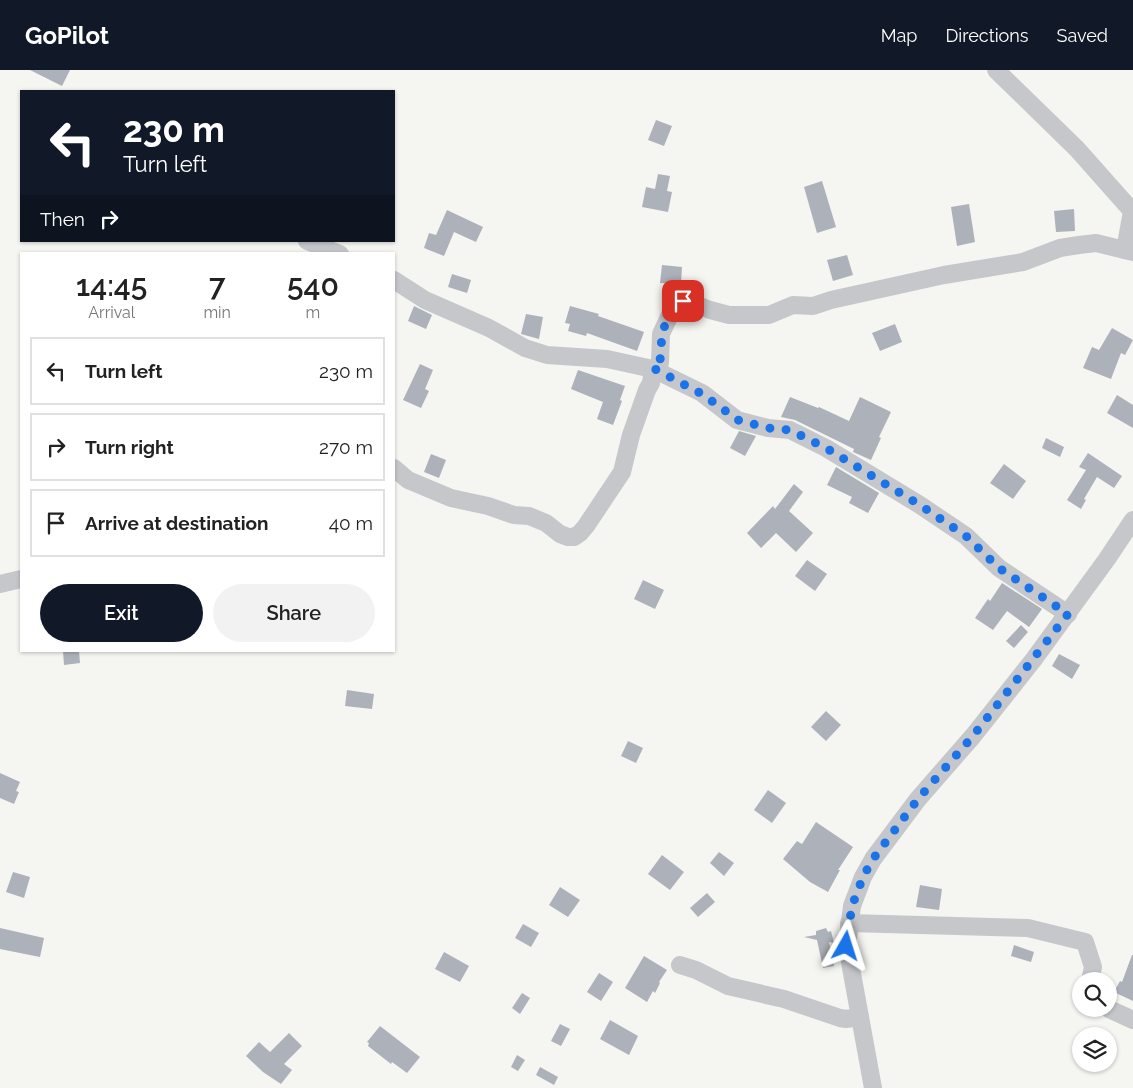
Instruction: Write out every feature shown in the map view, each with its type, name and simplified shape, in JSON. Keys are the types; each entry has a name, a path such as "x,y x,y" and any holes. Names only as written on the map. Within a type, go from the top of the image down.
{"street":[{"path":"653,368 660,363 662,334 671,311 674,306 683,301 729,314 769,315 793,305 813,306 831,300 944,275 1014,264 1060,248 1096,244 1129,251 1132,212 1077,149 996,70"},
{"path":"310,242 335,252"},
{"path":"395,281 424,300 489,328 525,348 547,355 607,359 653,368 702,394 738,420 768,428 790,430 826,448 920,505 966,536 999,568 1068,614"},
{"path":"395,469 408,480 451,498 488,506 514,515 529,516 546,522 560,534 574,537 586,526 622,472 631,435 647,390 652,383 653,368"},
{"path":"873,1088 846,946 852,906 863,877 873,859 918,799 973,736 1068,614 1133,520"},
{"path":"0,584 20,579"},
{"path":"849,923 1028,928 1084,942 1093,967 1092,972"},
{"path":"680,965 741,990 784,999 846,1020 860,1017"},
{"path":"1117,1012 1133,1020"}],"building":[{"path":"30,70 70,70 62,86"},
{"path":"656,120 672,126 664,146 648,140"},
{"path":"658,174 670,176 667,191 672,192 668,212 642,207 646,187 655,189"},
{"path":"822,181 836,227 817,233 804,187"},
{"path":"969,204 975,242 957,246 951,207"},
{"path":"1074,209 1075,231 1056,232 1054,211"},
{"path":"447,210 483,227 476,242 454,232 444,256 424,248 429,233 436,235"},
{"path":"847,255 853,275 833,281 827,260"},
{"path":"662,265 682,267 681,284 660,283"},
{"path":"452,274 471,280 467,293 448,287"},
{"path":"414,306 432,315 426,329 408,321"},
{"path":"570,306 599,314 598,316 644,332 637,351 587,333 586,336 568,331 570,324 565,323"},
{"path":"526,314 543,317 539,339 521,334"},
{"path":"895,324 902,342 880,351 872,333"},
{"path":"1112,328 1133,340 1125,355 1121,353 1111,379 1083,368 1092,347 1099,350"},
{"path":"420,364 433,370 425,389 429,391 421,408 403,400"},
{"path":"578,370 625,386 620,400 622,401 613,425 597,419 603,402 571,389"},
{"path":"1117,395 1133,405 1133,428 1107,413"},
{"path":"790,397 819,407 849,421 860,397 891,412 871,460 853,452 854,449 795,420 781,417"},
{"path":"739,431 756,436 745,456 730,448"},
{"path":"1046,438 1064,447 1060,457 1042,448"},
{"path":"1088,453 1122,476 1114,488 1097,477 1084,499 1086,500 1081,509 1067,500 1086,470 1079,467"},
{"path":"431,454 446,460 439,478 424,472"},
{"path":"1004,464 1026,481 1013,499 990,483"},
{"path":"836,467 879,493 868,513 849,503 852,497 827,485"},
{"path":"794,484 803,492 789,511 813,533 796,552 776,533 761,548 747,533 773,506 775,509"},
{"path":"807,560 827,574 815,591 795,576"},
{"path":"643,580 664,590 655,609 634,599"},
{"path":"1002,583 1042,609 1029,627 1007,611 993,630 975,618"},
{"path":"1021,625 1028,632 1014,648 1006,641"},
{"path":"63,652 79,652 80,663 64,665"},
{"path":"1059,654 1080,665 1072,679 1052,666"},
{"path":"347,690 374,694 372,709 345,706"},
{"path":"826,711 841,725 826,741 811,727"},
{"path":"628,741 643,748 636,763 621,756"},
{"path":"0,773 20,782 16,791 19,792 14,804 0,798"},
{"path":"768,790 786,803 772,823 754,810"},
{"path":"816,822 853,847 838,870 840,870 828,892 810,882 783,859 797,841 802,844"},
{"path":"719,852 734,863 724,876 710,863"},
{"path":"662,855 684,872 670,890 648,874"},
{"path":"13,872 30,877 24,898 6,892"},
{"path":"920,885 942,889 939,910 916,907"},
{"path":"560,887 580,900 568,917 549,905"},
{"path":"707,893 715,902 698,917 690,908"},
{"path":"523,924 539,933 531,947 515,938"},
{"path":"0,928 44,938 40,957 0,949"},
{"path":"826,928 828,932 831,931 834,943 829,942 834,966 823,968 817,940 804,937 816,935 816,931"},
{"path":"1014,945 1034,952 1031,962 1011,956"},
{"path":"444,952 469,966 460,982 435,969"},
{"path":"1133,955 1133,1001 1117,993 1117,986 1120,981 1122,982"},
{"path":"644,956 667,970 659,982 655,993 653,991 647,1002 625,988"},
{"path":"599,973 613,982 601,1001 587,992"},
{"path":"522,993 530,998 520,1014 512,1008"},
{"path":"610,1020 638,1036 629,1055 600,1039"},
{"path":"560,1024 570,1029 561,1046 551,1041"},
{"path":"380,1026 420,1057 407,1073 392,1062 391,1064 368,1046 369,1043 367,1042"},
{"path":"289,1033 302,1046 284,1064 292,1070 281,1084 263,1072 246,1056 259,1042 270,1052"},
{"path":"517,1055 525,1060 518,1071 511,1067"},
{"path":"540,1067 558,1077 554,1085 536,1075"}],"route":[{"path":"683,301 674,306 671,311 662,334 660,363 653,368 702,394 738,420 768,428 790,430 826,448 920,505 966,536 999,568 1068,614 973,736 918,799 873,859 863,877 852,906 846,946"}]}
